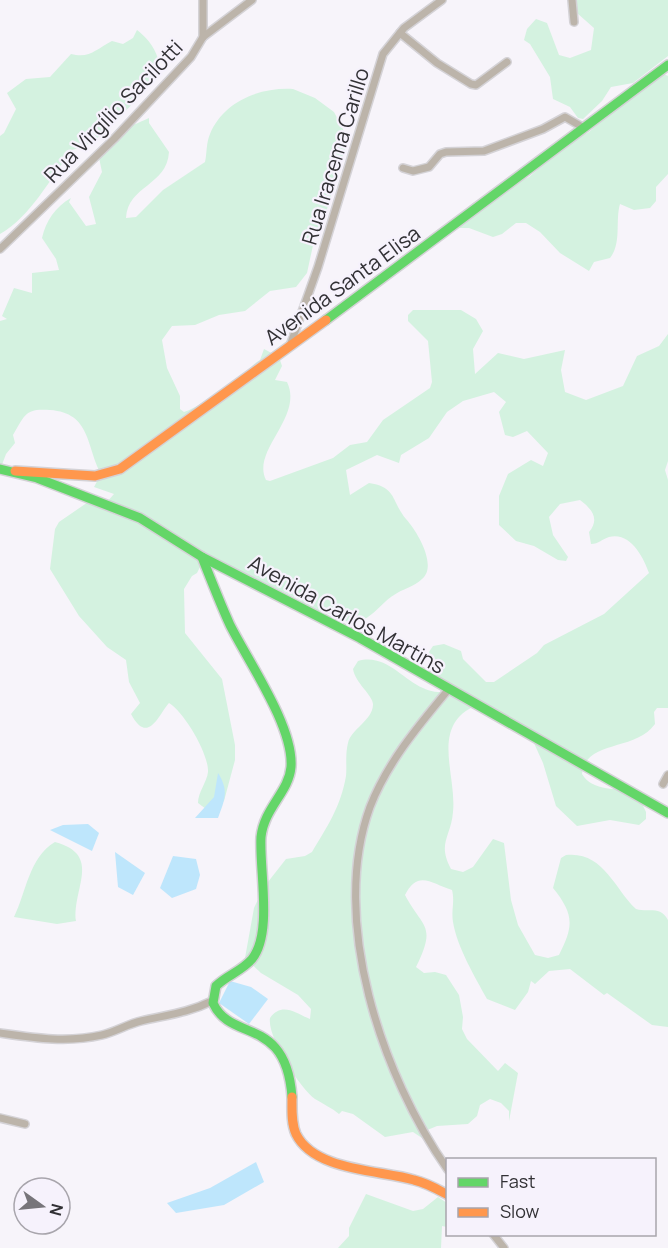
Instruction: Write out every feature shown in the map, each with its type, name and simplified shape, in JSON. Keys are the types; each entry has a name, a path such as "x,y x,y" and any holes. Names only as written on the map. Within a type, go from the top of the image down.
{"street":[{"path":"203,0 203,37"},
{"name":"Rua Virgílio Sacilotti","path":"0,249 114,139 191,57 203,37 252,0"},
{"name":"Rua Iracema Carillo","path":"291,343 318,267 383,54 400,33 442,0"},
{"path":"572,0 574,22"},
{"path":"400,33 437,63 471,84 476,85 507,62"},
{"name":"Avenida Santa Elisa","path":"15,471 95,476 108,474 131,462 666,70"},
{"path":"403,168 413,171 429,167 440,153 484,151 543,129 565,117 584,128"},
{"name":"Avenida Carlos Martins","path":"0,469 15,471 95,499 140,518 202,557 295,603 668,813"},
{"path":"0,1033 57,1041 80,1039 118,1031 140,1021 191,1011 212,1001 224,976 244,967 256,954 261,929 264,820 290,776 292,761 286,740 229,622 202,557"},
{"path":"446,1168 405,1096 379,1037 361,964 357,899 361,840 371,806 400,750 448,690"},
{"path":"663,784 668,775"},
{"path":"212,1001 221,1016 259,1032 277,1045 291,1089 292,1126 307,1148 338,1163 431,1185 446,1194"},
{"path":"0,1118 25,1124"}],"green space":[{"path":"571,0 668,0 668,56 633,83 611,87 602,101 583,119 578,118 570,107 553,99 550,77 530,44 524,40 527,29 536,19 547,23 559,55 570,58 591,50 594,28 577,13"},
{"path":"137,30 156,52 159,63 157,75 131,106 94,141 68,151 70,153 30,208 0,234 0,136 4,133 16,109 7,93 26,79 50,77 71,54 88,54 112,41 123,44 133,38"},
{"path":"664,74 668,76 668,174 656,187 656,201 650,208 634,210 620,204 616,246 610,258 594,262 589,271 560,253 540,232 526,223 516,223 502,234 493,237 469,228 455,228 473,203 529,177 567,144 589,132 652,78"},
{"path":"293,89 315,98 334,112 348,139 327,209 315,236 307,273 296,287 270,291 245,311 219,315 195,325 172,326 162,340 167,368 180,396 180,409 184,412 204,402 242,376 260,360 264,349 279,357 282,366 275,380 287,382 290,395 289,408 265,457 263,469 266,480 270,481 333,458 350,445 367,442 383,420 430,388 432,382 428,341 408,321 408,315 413,310 461,310 476,319 483,331 473,349 475,374 498,353 524,359 565,350 561,370 565,392 586,400 623,386 637,356 659,346 668,334 668,461 665,470 668,480 668,708 657,708 654,712 655,724 646,733 592,755 585,763 582,774 592,784 636,791 646,812 646,819 639,825 610,820 577,826 556,806 543,763 533,741 498,712 477,705 462,714 449,738 453,812 445,853 451,869 463,872 473,867 493,839 504,843 511,900 518,925 535,955 548,958 559,955 567,936 570,920 568,913 553,888 561,858 566,855 579,855 599,865 636,909 654,910 665,915 668,920 668,1027 652,1025 607,993 604,995 570,969 549,971 535,984 531,981 528,992 515,1010 487,999 467,962 455,932 452,890 432,882 420,880 415,882 405,895 422,921 426,934 426,942 416,967 424,973 435,972 446,975 459,995 463,1017 462,1029 467,1039 498,1071 505,1063 518,1073 509,1121 509,1111 501,1103 490,1099 480,1105 477,1116 468,1124 437,1126 425,1131 422,1138 413,1132 385,1137 353,1114 342,1111 339,1114 315,1099 301,1084 279,1049 270,1026 270,1018 279,1010 290,1010 310,1019 311,1009 298,995 261,973 245,958 254,908 264,887 286,859 305,856 312,852 337,807 346,776 348,743 353,733 369,716 373,705 373,701 354,674 353,669 358,661 368,659 377,661 393,668 415,684 435,692 447,693 452,687 436,674 429,652 433,646 444,644 461,651 463,659 486,682 494,682 537,653 544,645 604,614 649,573 640,553 630,542 617,536 591,544 589,532 594,523 593,515 580,500 560,504 549,517 553,535 568,557 566,561 558,560 534,546 516,541 499,525 499,496 508,474 531,460 543,466 548,453 527,431 513,437 505,435 499,412 506,402 494,392 463,401 447,412 429,438 401,455 399,463 377,455 346,470 350,495 369,483 389,491 420,540 427,557 426,573 419,582 394,595 363,620 347,622 331,614 323,614 321,620 300,600 206,555 197,573 192,576 184,589 185,633 222,679 235,745 235,760 224,801 210,812 198,803 208,772 207,764 200,745 188,724 169,703 153,725 143,727 137,723 131,714 140,703 129,682 126,660 107,647 79,616 50,569 55,529 59,522 91,500 107,502 114,494 94,487 101,474 80,424 63,412 35,410 30,412 23,418 13,435 15,443 6,454 0,470 0,321 7,319 2,316 14,288 32,293 32,273 59,270 56,259 42,238 56,210 71,198 69,202 86,226 96,224 89,197 102,172 98,153 115,135 149,118 149,123 169,152 162,172 133,199 128,207 126,218 136,217 163,190 205,162 210,134 216,123 233,105 255,94"},
{"path":"55,842 70,848 78,855 82,864 76,921 57,924 14,917 34,866 46,849"},
{"path":"366,1194 413,1211 423,1209 438,1197 446,1202 446,1227 442,1226 441,1248 338,1248 349,1236 349,1228"}],"water":[{"path":"218,773 224,785 225,795 218,818 195,818 214,797"},
{"path":"88,824 99,833 92,851 50,830 63,825"},
{"path":"115,852 145,873 133,895 118,887"},
{"path":"173,856 196,859 200,875 196,889 172,898 160,888"},
{"path":"230,981 251,987 268,999 249,1024 219,1003"},
{"path":"256,1162 264,1182 224,1205 176,1213 167,1203 210,1188"}],"traffic: fast":[{"path":"326,320 668,65"},
{"path":"0,469 37,478 140,518 202,557 360,638 668,813"},
{"path":"202,557 230,625 278,714 290,751 291,767 286,784 267,817 261,837 264,917 258,948 248,963 216,986 213,1003 221,1015 232,1023 257,1034 280,1053 288,1071 292,1097"}],"traffic: slow":[{"path":"15,471 95,476 120,469 326,320"},
{"path":"292,1097 294,1130 305,1146 317,1155 349,1167 419,1181 446,1194"}]}
